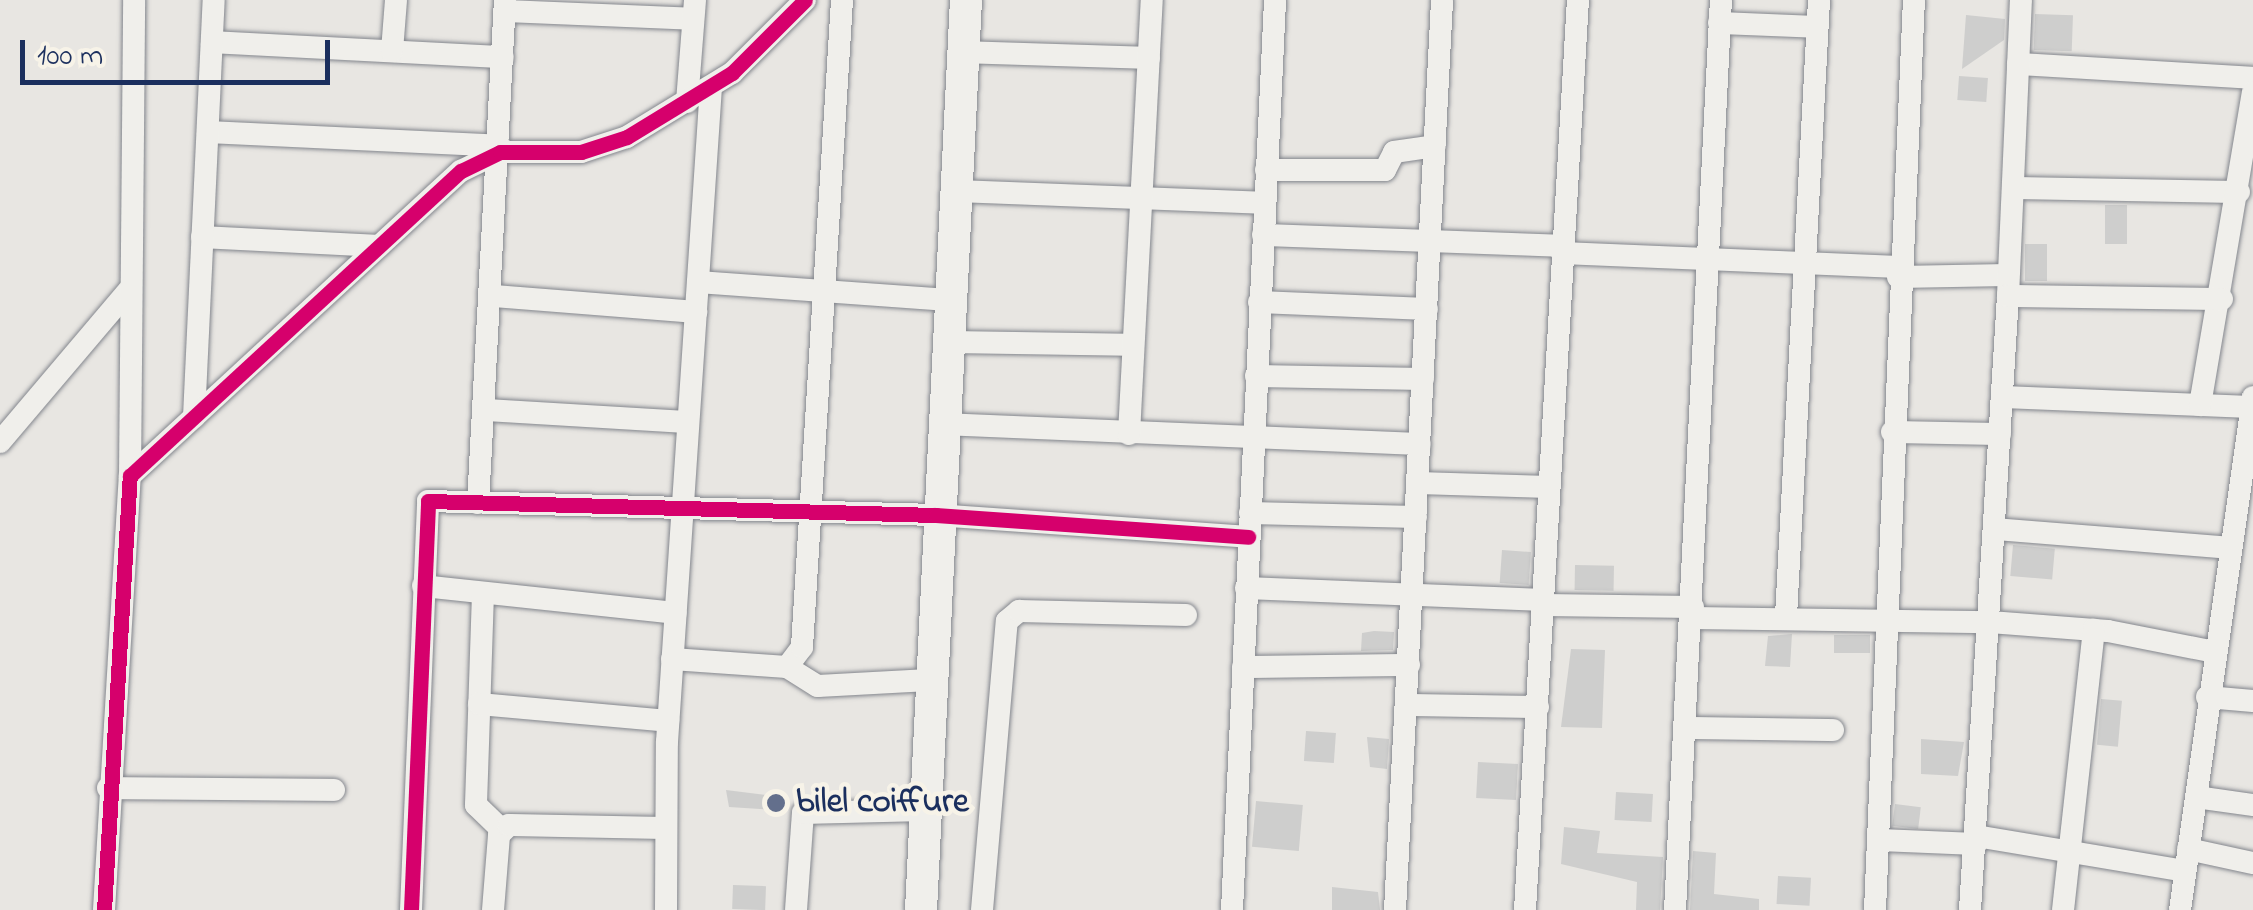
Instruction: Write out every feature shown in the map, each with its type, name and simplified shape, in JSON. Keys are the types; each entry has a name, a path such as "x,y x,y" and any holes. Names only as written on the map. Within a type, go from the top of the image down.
{"street":[{"path":"104,910 108,788 130,476 128,291 134,0"},
{"path":"194,416 214,0"},
{"path":"392,51 396,0"},
{"path":"208,132 500,149 602,147 711,87 805,0"},
{"path":"787,667 802,647 842,0"},
{"path":"921,910 936,516 966,0"},
{"path":"1129,434 1152,0"},
{"path":"1232,910 1275,0"},
{"path":"1396,910 1442,0"},
{"path":"1525,910 1578,0"},
{"path":"1786,616 1818,0"},
{"path":"1874,910 1880,840 1884,618 1898,272 1914,0"},
{"path":"1970,910 1990,622 2021,0"},
{"path":"478,503 494,296 505,5 694,10 687,102"},
{"path":"1675,910 1693,612 1720,12 1817,27"},
{"path":"212,42 503,57"},
{"path":"963,52 1149,58"},
{"path":"2018,64 2253,78"},
{"path":"666,910 668,721 711,87"},
{"path":"2200,404 2222,299 2253,92"},
{"path":"1266,170 1386,170 1394,152 1435,146"},
{"path":"130,476 461,171 500,149"},
{"path":"2012,188 2239,192"},
{"path":"955,191 1140,203 1264,203"},
{"path":"1263,235 1430,239 1562,250 1709,255 1806,262 2008,286 2222,299"},
{"path":"202,236 380,246"},
{"path":"698,282 821,295 948,300"},
{"path":"0,442 128,291"},
{"path":"494,296 696,312"},
{"path":"1259,302 1426,309"},
{"path":"946,342 1133,345"},
{"path":"1256,376 1423,378"},
{"path":"2002,397 2200,404 2252,402 2207,696 2180,910"},
{"path":"485,410 688,422"},
{"path":"941,424 1252,440 1420,444"},
{"path":"1892,432 2000,434"},
{"path":"1418,483 1550,488"},
{"path":"412,910 424,504 936,516 1248,537"},
{"path":"1250,513 1416,517"},
{"path":"1995,529 2230,548"},
{"path":"423,586 676,614"},
{"path":"1246,588 1412,592 1693,612 1990,622 2094,630 2215,652"},
{"path":"483,593 476,805 502,830 666,828"},
{"path":"982,910 1007,620 1019,611 1186,616"},
{"path":"2063,910 2094,630"},
{"path":"672,659 787,667 818,686 929,680"},
{"path":"1243,667 1409,665"},
{"path":"2207,696 2253,701"},
{"path":"479,704 668,721"},
{"path":"1407,705 1538,707"},
{"path":"1687,728 1834,730"},
{"path":"108,788 334,790"},
{"path":"2196,797 2253,805"},
{"path":"796,910 802,813 924,810"},
{"path":"493,910 502,830"},
{"path":"1880,840 1976,840 2067,854 2253,863"}],"building":[{"path":"2035,14 2073,15 2072,51 2034,50"},
{"path":"1966,15 2005,19 2004,40 1962,69"},
{"path":"1959,76 1988,78 1986,102 1957,100"},
{"path":"2105,205 2127,205 2127,244 2105,244"},
{"path":"2025,244 2047,244 2047,281 2025,281"},
{"path":"2013,545 2055,549 2052,580 2010,576"},
{"path":"1502,550 1531,552 1529,585 1500,583"},
{"path":"1575,565 1614,566 1614,591 1575,590"},
{"path":"1394,632 1393,650 1361,651 1362,633"},
{"path":"1792,634 1790,667 1765,666 1768,636"},
{"path":"1834,635 1870,635 1870,653 1834,653"},
{"path":"1571,649 1605,650 1602,728 1561,727"},
{"path":"2101,699 2122,701 2118,747 2097,745"},
{"path":"1306,731 1336,733 1334,763 1304,761"},
{"path":"1367,737 1389,739 1387,769 1370,767"},
{"path":"1921,739 1964,742 1958,776 1921,774"},
{"path":"1478,762 1518,764 1516,800 1476,798"},
{"path":"726,790 775,796 774,810 729,807"},
{"path":"1616,792 1653,794 1651,822 1615,820"},
{"path":"1256,801 1303,805 1299,851 1252,847"},
{"path":"1895,804 1921,807 1918,829 1892,826"},
{"path":"1564,827 1600,831 1597,853 1663,857 1660,910 1636,910 1637,882 1561,864"},
{"path":"1693,851 1716,853 1714,894 1759,899 1759,910 1690,910"},
{"path":"1778,876 1811,878 1809,906 1777,904"},
{"path":"733,885 766,886 765,910 732,909"},
{"path":"1332,887 1378,892 1380,910 1332,910"}],"cycle path":[{"path":"104,910 130,476 461,171 500,152 581,152 627,137 732,73 805,0"},
{"path":"411,910 428,501 936,515 1248,537"}],"place":[{"name":"bilel coiffure","path":"776,803"}]}
